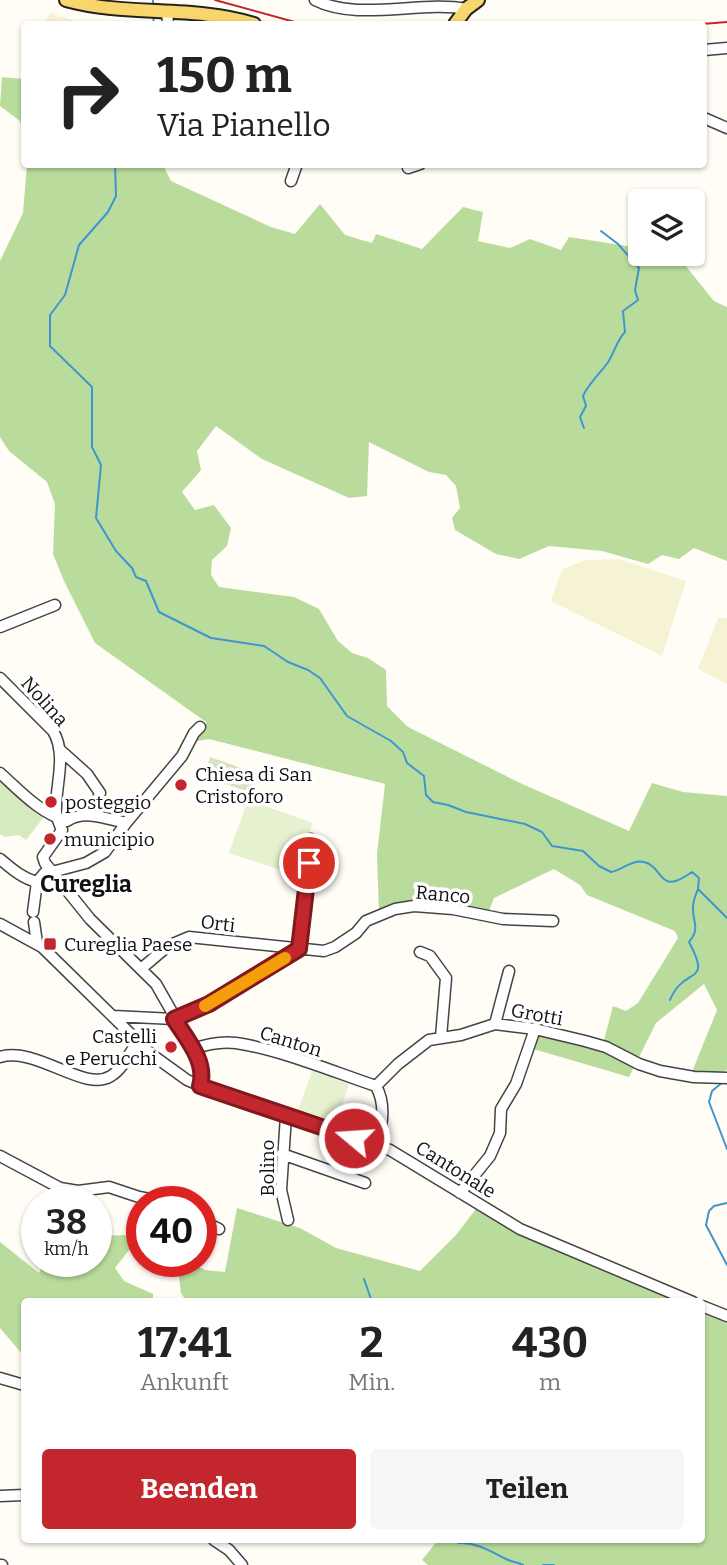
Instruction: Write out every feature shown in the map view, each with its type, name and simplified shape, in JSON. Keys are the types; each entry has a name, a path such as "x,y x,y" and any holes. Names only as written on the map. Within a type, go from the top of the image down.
{"main road":[{"path":"66,0 161,14 226,17 242,21"},
{"path":"457,21 466,9 478,0"}],"street":[{"path":"315,0 334,6 444,1 466,9"},
{"path":"707,50 727,48"},
{"path":"707,119 727,128"},
{"path":"291,181 295,168"},
{"path":"0,627 55,605"},
{"name":"Nolina","path":"0,678 53,731 59,749 60,786 55,810 62,830 43,857 50,870"},
{"path":"37,943 33,917 37,882 50,870 86,863 106,852 126,823 182,756 200,727"},
{"path":"59,749 87,774 100,793 92,815"},
{"path":"0,773 32,802 57,818 67,821 74,816 92,815 126,823"},
{"path":"113,1016 174,1019 209,1004 299,949 311,839"},
{"path":"0,859 19,875 37,882"},
{"path":"50,870 89,919 156,984 203,1071 200,1086"},
{"name":"Ranco","path":"299,949 324,951 335,947 356,933 366,921 395,909 414,906 453,909 510,920 553,921"},
{"name":"Cantonale","path":"0,924 37,943 163,1064 200,1086 402,1156 520,1229 684,1298"},
{"name":"Orti","path":"142,968 168,947 189,937 299,949"},
{"path":"420,952 430,956 446,978 440,1037"},
{"path":"495,1024 509,971"},
{"name":"Grotti","path":"376,1086 398,1064 429,1040 461,1035 495,1024 535,1029 606,1047 639,1064 660,1071 725,1079"},
{"path":"460,1193 490,1156 500,1133 501,1109 516,1084 535,1029"},
{"path":"0,1056 24,1055 87,1079 103,1080 119,1069 138,1041"},
{"name":"Canton","path":"193,1049 211,1044 236,1043 376,1086"},
{"path":"376,1086 382,1097 382,1121 376,1145"},
{"name":"Bolino","path":"286,1116 281,1191 288,1220"},
{"path":"282,1154 365,1183"},
{"path":"0,1156 60,1188 78,1191 109,1187 126,1193"},
{"path":"705,1307 727,1316"},
{"path":"0,1378 21,1384"},
{"path":"0,1496 21,1495"},
{"path":"218,1543 242,1565"}],"shaded area":[{"path":"51,13 76,21 44,21"},
{"path":"618,559 686,581 662,656 551,601 562,569 586,560"},
{"path":"718,618 727,618 727,684 698,669"}],"green space":[{"path":"2,77 21,79 21,124 0,106"},
{"path":"27,168 164,168 171,181 271,227 295,234 320,204 345,235 372,243 376,234 422,249 463,207 483,212 478,241 510,248 530,239 561,250 569,237 628,246 628,266 686,266 714,301 727,307 727,561 694,548 679,559 662,555 648,564 602,551 549,546 519,559 496,554 455,530 452,518 460,508 456,486 446,475 429,472 369,442 367,496 349,498 262,459 216,426 197,451 201,470 182,492 195,510 214,505 231,528 227,546 212,560 211,575 219,587 294,597 319,609 338,641 352,653 368,658 386,670 387,706 408,727 520,783 629,831 652,783 683,792 727,796 727,1070 718,1074 692,1072 717,1010 704,984 656,1023 629,1077 530,1048 534,1029 603,1044 613,1006 626,1011 638,1003 678,938 675,931 587,895 580,885 554,869 494,898 487,916 431,907 379,915 377,854 385,784 209,739 197,741 196,733 205,730 206,722 95,643 53,554 55,504 47,482 9,451 0,437 0,261 23,213"},
{"path":"210,757 259,774 252,793 204,777"},
{"path":"0,773 47,813 26,840 19,835 5,837 0,834"},
{"path":"248,800 313,823 295,875 229,853"},
{"path":"312,1071 349,1084 337,1121 298,1110"},
{"path":"479,1205 512,1226 683,1298 184,1298 179,1277 217,1277 217,1271 225,1272 237,1208 300,1228 336,1248 420,1271 456,1235"},
{"path":"126,1235 126,1254 115,1268 124,1281 153,1294 153,1298 21,1298 21,1353 0,1328 0,1242 21,1259 21,1277 112,1277 112,1236"},
{"path":"705,1307 727,1316 727,1565 428,1565 422,1560 436,1543 705,1543"}],"waterway":[{"path":"153,0 153,6"},
{"path":"153,15 154,21"},
{"path":"115,168 116,196 108,212 79,245 65,295 50,315 50,346 92,387 92,447 101,465 96,518 136,577 146,581 159,612 211,638 264,646 320,678 347,716 391,741 403,752 407,763 424,776 426,795 433,802 525,824 542,832 552,846 583,851 599,866 611,872 640,861 651,865 667,881 673,882 692,872 699,878 698,889 727,918"},
{"path":"584,428 580,417 586,406 583,396 609,361 625,332 623,311 638,300 635,290 639,268 618,244 601,231"},
{"path":"670,1000 682,982 697,971 696,956 689,942 695,933 693,905 698,889"},
{"path":"723,1082 712,1091 709,1102 727,1149"},
{"path":"727,1203 714,1206 709,1211 706,1225 727,1265"},
{"path":"364,1279 371,1298"},
{"path":"458,1543 483,1548 523,1565"},
{"path":"543,1565 554,1565"}],"railway":[{"path":"215,0 291,21"},
{"path":"707,24 727,22"}],"slow traffic":[{"path":"205,1006 285,958"}],"place":[{"name":"Chiesa di San Cristoforo","path":"181,785"},
{"name":"posteggio","path":"51,802"},
{"name":"municipio","path":"50,839"},
{"name":"Cureglia Paese","path":"50,944"},
{"name":"Castelli e Perucchi","path":"171,1047"}],"district":[{"name":"Cureglia","path":"86,884"}],"route":[{"path":"309,863 299,949 209,1004 174,1019 203,1071 200,1086 354,1138"}]}
